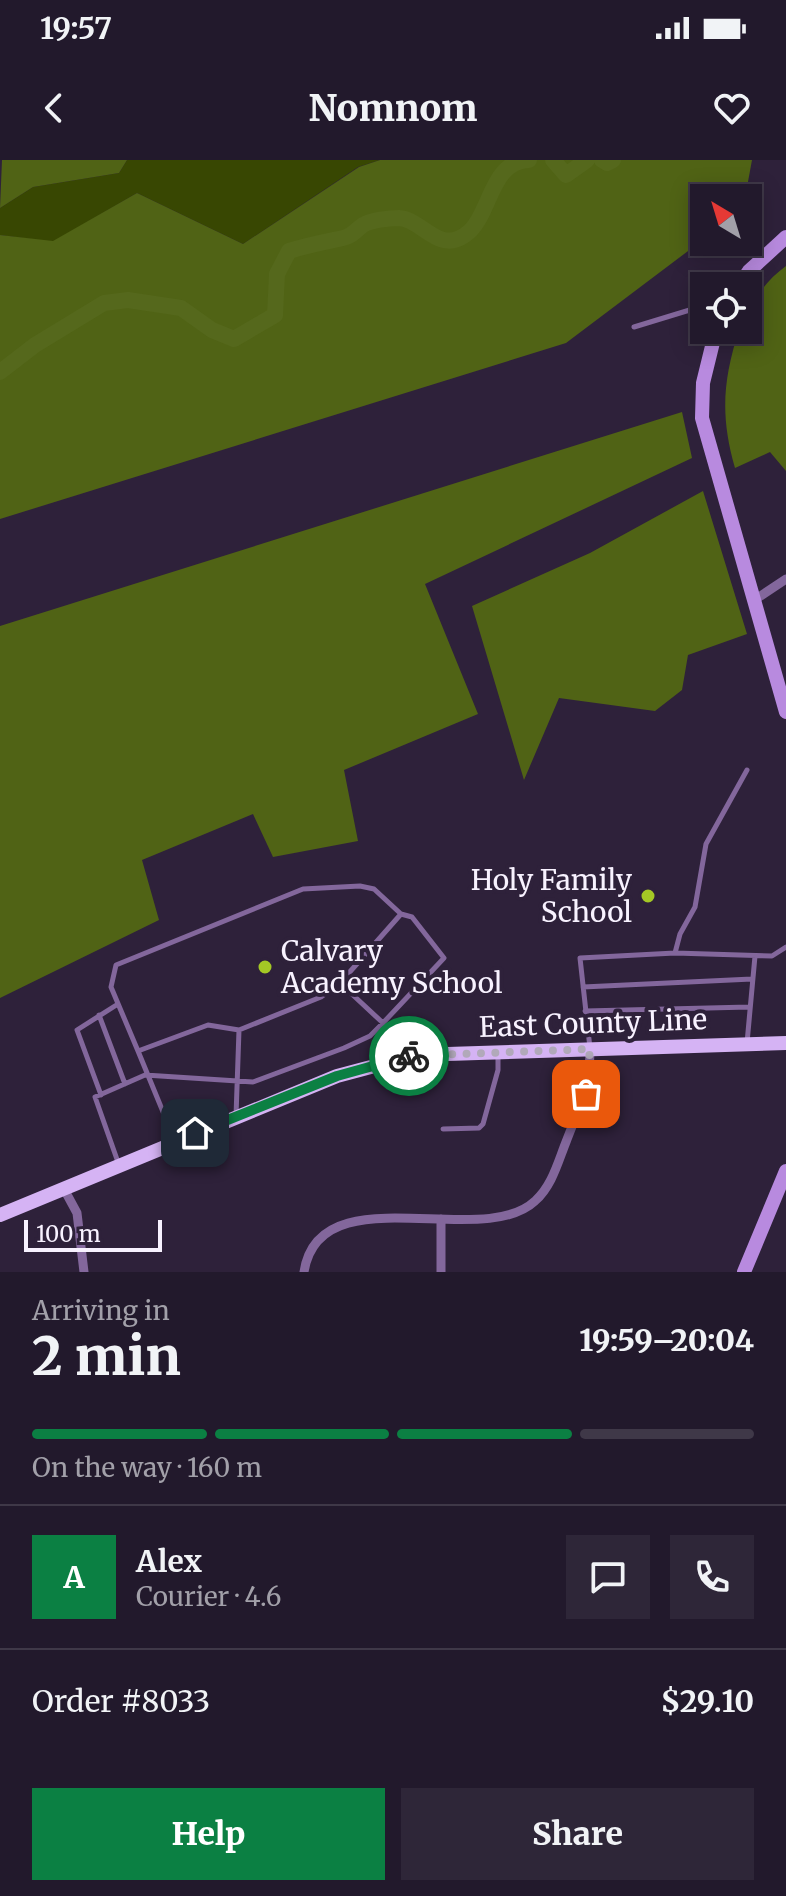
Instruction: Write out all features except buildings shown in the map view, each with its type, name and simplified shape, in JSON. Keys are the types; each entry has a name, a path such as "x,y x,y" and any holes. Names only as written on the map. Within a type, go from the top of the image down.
{"main road":[{"name":"East County Line","path":"0,1215 337,1076 406,1057 786,1043"}],"street":[{"path":"748,272 786,237"},
{"path":"713,344 703,383 702,418 753,601 783,687 786,712"},
{"path":"753,601 786,579"},
{"path":"304,1272 314,1246 346,1223 500,1216 535,1202 549,1183 588,1087 590,1049"},
{"path":"744,1272 786,1171"},
{"path":"64,1189 77,1213 84,1272"},
{"path":"441,1219 441,1272"}],"lane":[{"path":"634,327 690,310"},
{"path":"675,953 680,934 695,907 706,844 747,770"},
{"path":"98,1096 145,1075 253,1082 370,1036 444,958 429,944 419,924 401,914 374,889 360,886 303,889 116,965 111,987 145,1075 175,1142"},
{"path":"138,1051 208,1025 239,1030 321,997 340,983 401,914"},
{"path":"590,1049 580,958 675,953 772,956 786,947"},
{"path":"747,1044 755,956"},
{"path":"583,987 752,979"},
{"path":"340,983 395,1035 406,1057 410,1084 431,1081 429,1054"},
{"path":"118,1004 77,1030 119,1166"},
{"path":"585,1011 749,1007"},
{"path":"99,1015 125,1084"},
{"path":"236,1116 239,1030"},
{"path":"443,1129 479,1128 483,1124 498,1070 498,1053"}],"green space":[{"path":"2,160 127,160 119,173 33,187 0,208"},
{"path":"127,160 380,160 358,167 243,244 137,193 53,242 0,235 0,208 33,187 119,173"},
{"path":"380,160 752,160 748,184 690,184 690,250 566,343 0,519 0,235 53,241 137,193 243,244 359,167"},
{"path":"786,266 786,471 770,452 735,468 725,415 727,382 735,344 762,344 762,290"},
{"path":"682,412 692,458 425,584 478,714 344,770 358,841 273,857 253,814 142,860 159,920 0,998 0,626"},
{"path":"703,491 747,634 688,655 682,690 655,711 559,698 524,780 472,606 590,553"}],"waterway":[{"path":"0,372 35,345 104,303 128,300 181,308 212,330 234,339 275,315 277,274 289,251 346,237 366,223 390,218 407,220 438,238 455,240 474,227 506,170 516,163 529,160"},
{"path":"553,160 566,175 587,160"},
{"path":"602,160 607,163 613,160"}],"way so far":[{"path":"409,1056 590,1049 590,1077 586,1094"}],"place":[{"name":"Holy Family School","path":"648,896"},
{"name":"Calvary Academy School","path":"265,967"}],"route":[{"path":"195,1133 337,1076 409,1056"}]}
